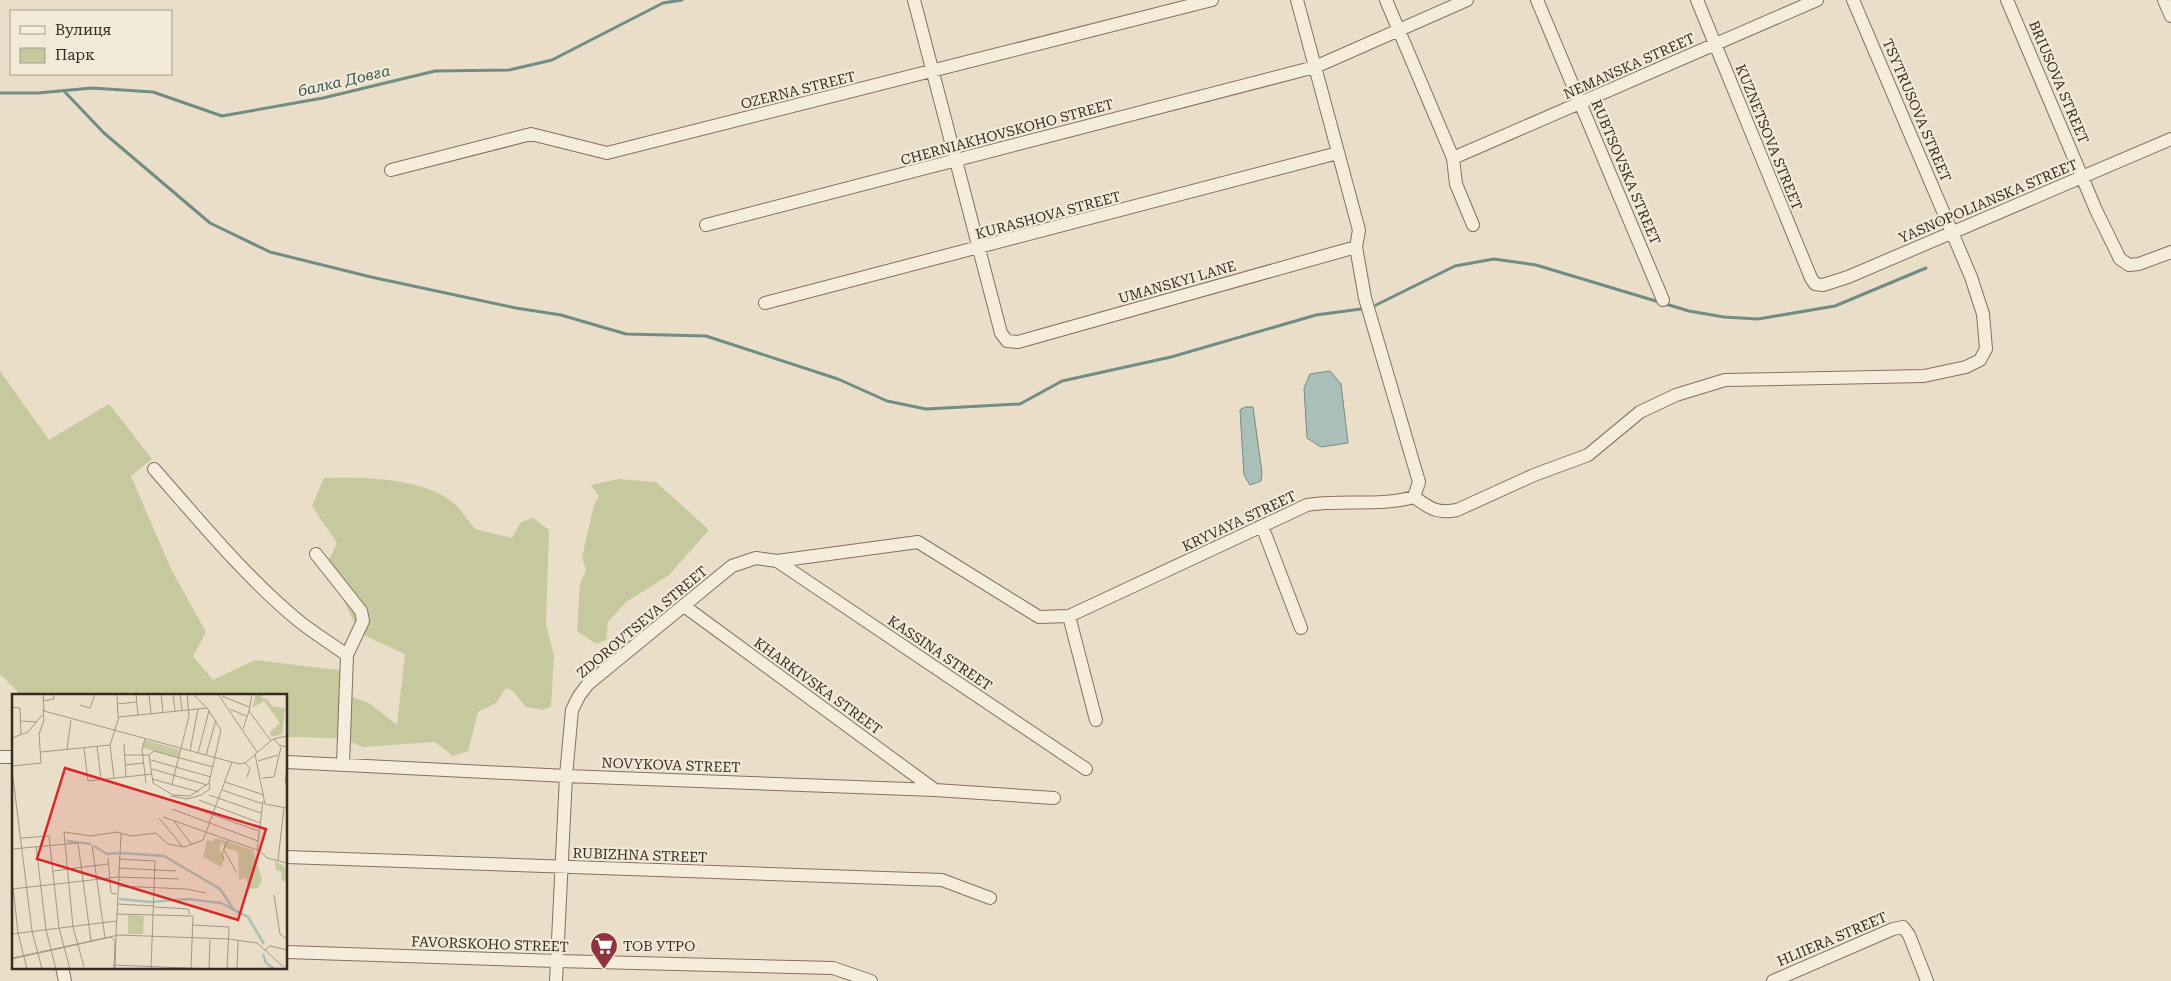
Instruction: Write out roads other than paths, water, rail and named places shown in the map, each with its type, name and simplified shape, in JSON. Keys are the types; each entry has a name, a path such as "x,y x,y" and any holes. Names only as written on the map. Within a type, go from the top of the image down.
{"street":[{"path":"914,0 979,248"},
{"name":"OZERNA STREET","path":"391,170 531,134 607,153 1212,0"},
{"path":"1297,0 1359,230 1356,247 1370,318 1419,482 1414,498"},
{"path":"1386,0 1454,158 1456,184 1473,225"},
{"name":"CHERNIAKHOVSKOHO STREET","path":"706,225 1315,67 1467,0"},
{"name":"RUBTSOVSKA STREET","path":"1538,0 1664,300"},
{"name":"KUZNETSOVA STREET","path":"1697,0 1815,284"},
{"name":"NEMANSKA STREET","path":"1454,158 1816,0"},
{"name":"TSYTRUSOVA STREET","path":"1414,498 1432,510 1444,513 1456,510 1534,475 1588,455 1640,412 1676,395 1725,380 1924,376 1966,367 1980,360 1986,348 1983,314 1971,277 1853,0"},
{"name":"BRIUSOVA STREET","path":"2007,0 2096,210 2120,259 2130,265 2139,264 2171,252"},
{"path":"2164,0 2171,16"},
{"name":"YASNOPOLIANSKA STREET","path":"1815,284 1823,285 1848,277 2171,139"},
{"name":"KURASHOVA STREET","path":"765,303 1338,153"},
{"name":"UMANSKYI LANE","path":"979,248 1001,333 1006,341 1018,342 1356,247"},
{"path":"154,469 213,537 263,589 295,618 346,655"},
{"name":"KRYVAYA STREET","path":"918,542 1039,617 1069,616 1307,505 1340,501 1398,502 1414,498"},
{"path":"1262,526 1301,628"},
{"name":"ZDOROVTSEVA STREET","path":"556,981 566,776 572,710 588,684 732,566 756,558 777,561 918,542"},
{"path":"316,554 361,612 363,621 346,655 343,764"},
{"name":"KASSINA STREET","path":"777,561 1086,770"},
{"name":"KHARKIVSKA STREET","path":"684,606 935,790"},
{"path":"1069,616 1096,720"},
{"name":"NOVYKOVA STREET","path":"288,762 566,776 935,790 1054,798"},
{"name":"RUBIZHNA STREET","path":"288,857 942,880 990,898"},
{"name":"HLIIERA STREET","path":"1779,980 1893,929 1903,927 1909,935 1928,981"},
{"name":"FAVORSKOHO STREET","path":"288,952 833,968 871,981"},
{"path":"62,968 65,981"}],"water":[{"path":"1330,371 1341,384 1348,443 1321,447 1307,438 1304,388 1310,374"},
{"path":"1245,407 1253,407 1262,473 1261,481 1250,485 1244,475 1240,410"}],"waterway":[{"name":"балка Довга","path":"0,93 38,93 92,88 153,92 222,116 323,98 435,71 509,70 552,60 663,3 682,0"},
{"path":"64,91 104,133 210,223 270,252 371,277 516,308 561,315 626,334 706,336 838,379 887,401 926,409 1020,404 1062,381 1171,357 1316,315 1361,309"},
{"path":"1376,305 1455,266 1494,259 1536,265 1689,311 1724,317 1758,319 1835,306 1926,268"}],"place":[{"name":"ТОВ УТРО","path":"604,970"}]}
